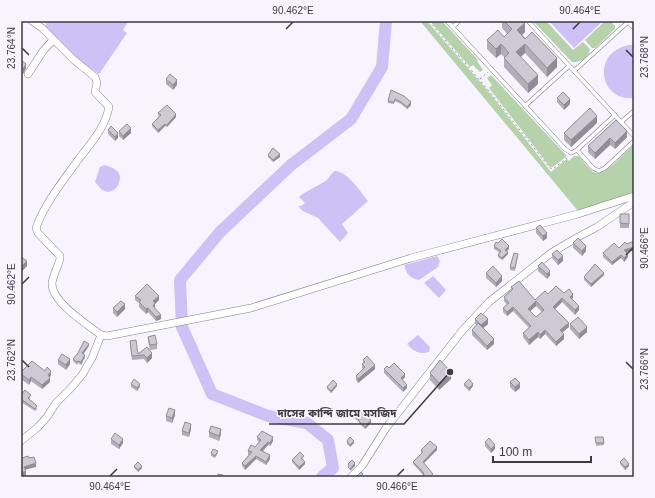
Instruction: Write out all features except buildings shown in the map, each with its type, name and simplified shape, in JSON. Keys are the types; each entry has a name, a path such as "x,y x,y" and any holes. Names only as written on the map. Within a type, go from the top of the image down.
{"street":[{"path":"32,21 42,28 74,60 95,78 97,83 95,92 109,107 105,121 96,138 56,190 36,228 38,233 60,256 52,284 62,304 104,336 251,308 411,258 578,214 634,196"},
{"path":"28,74 43,51 53,40"},
{"path":"351,477 362,466 386,428 462,331 489,302 551,253 597,227 634,202"},
{"path":"21,441 38,427 47,417 56,402 82,375 104,336"}],"lane":[{"path":"447,21 565,149 571,153 577,150 615,116"},
{"path":"453,27 459,21"},
{"path":"528,21 634,136"},
{"path":"574,72 629,21 634,28"},
{"path":"525,106 569,66"},
{"path":"621,122 634,111"},
{"path":"577,150 593,168 599,171 605,168 634,141"}],"path":[{"path":"429,21 480,79 550,168 553,169 571,153"},
{"path":"480,79 491,69"}],"green space":[{"path":"420,21 427,21 489,92 551,172 567,159 569,161 574,156 579,156 592,171 597,173 602,172 614,164 634,145 634,192 578,211"},
{"path":"430,21 442,21 478,60 477,61 483,70 480,72 473,65 470,67"},
{"path":"533,21 546,21 573,50 583,42 590,49 588,55 581,61 572,62"},
{"path":"605,21 610,21 615,26 615,29 595,48 592,48 585,40"},
{"path":"491,75 566,155 566,157 553,167 550,167 489,88 492,85 487,78"}],"shaded area":[{"path":"47,21 128,22 123,30 127,33 99,74 71,56 61,41 45,28"},
{"path":"549,21 603,21 574,48"},
{"path":"629,45 634,45 634,98 622,97 613,93 607,85 604,76 604,66 609,57 617,50"},
{"path":"104,165 115,169 120,177 120,181 116,188 108,192 102,190 95,182 100,167"},
{"path":"335,171 344,174 349,178 368,201 342,224 348,233 340,242 318,218 303,211 298,206 305,203 299,197 326,181"},
{"path":"437,256 440,261 438,267 419,280 413,278 406,271 404,265"},
{"path":"433,276 446,290 439,298 424,283"},
{"path":"418,335 430,347 429,352 416,352 407,344"}],"waterway":[{"path":"322,477 333,468 328,440 307,423 268,416 212,394 182,327 180,280 220,232 291,165 351,119 382,67 386,21"}],"place":[{"name":"দাসের কান্দি জামে মসজিদ","path":"450,372"}]}
